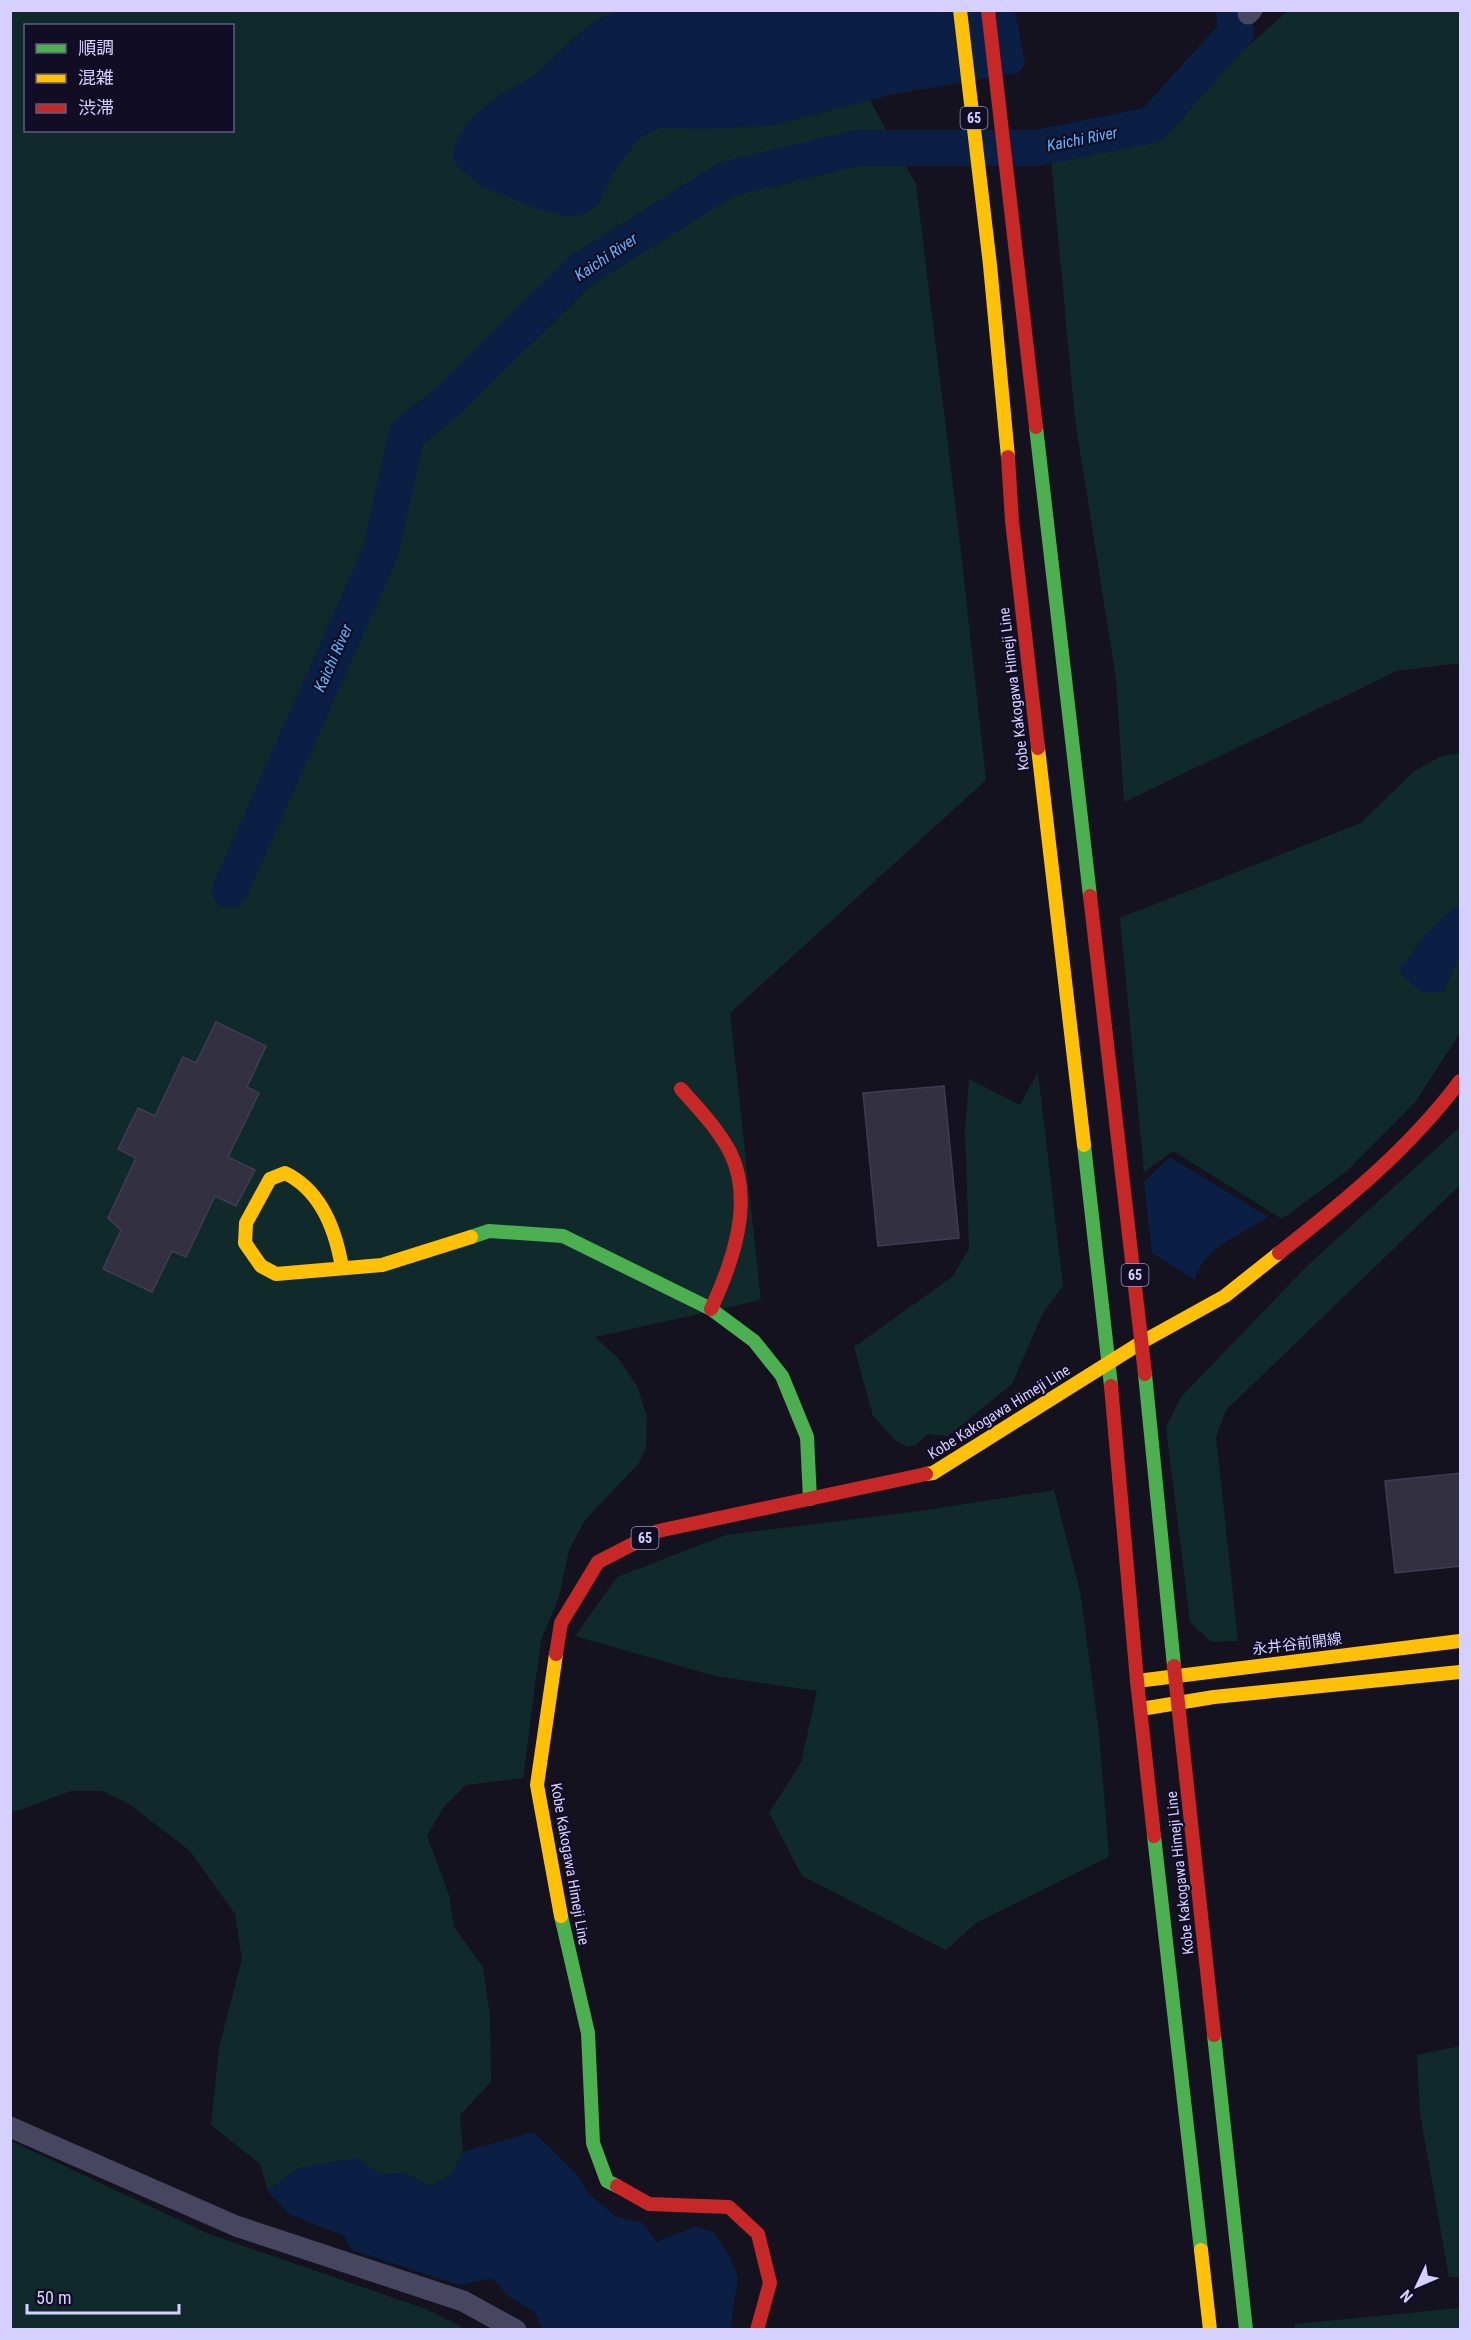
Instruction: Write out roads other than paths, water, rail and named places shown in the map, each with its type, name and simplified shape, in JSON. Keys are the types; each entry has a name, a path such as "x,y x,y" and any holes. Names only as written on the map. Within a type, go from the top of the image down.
{"main road":[{"name":"Kobe Kakogawa Himeji Line","path":"960,10 986,225 1006,430 1012,521 1108,1363 1137,1681 1210,2330"},
{"name":"Kobe Kakogawa Himeji Line","path":"988,10 1142,1342 1175,1676 1246,2330"},
{"name":"Kobe Kakogawa Himeji Line","path":"757,2330 770,2283 758,2234 729,2207 649,2204 607,2181 593,2143 588,2033 554,1884 537,1785 561,1623 598,1562 658,1531 933,1473 1142,1342 1225,1296 1351,1196 1434,1116 1461,1081"},
{"path":"681,1089 710,1122 735,1164 740,1205 736,1246 723,1286 711,1309"},
{"path":"342,1268 336,1235 318,1203 297,1177 285,1173 270,1179 246,1223 245,1244 261,1266 276,1274 382,1265 489,1231 563,1236 711,1309 754,1341 782,1376 807,1437 810,1500"},
{"name":"永井谷前開線","path":"1137,1681 1461,1641"},
{"path":"1141,1708 1214,1697 1461,1672"}],"street":[{"path":"10,2127 236,2226 463,2301 516,2330"}],"water":[{"path":"618,11 1015,11 1025,64 1018,73 894,94 770,126 707,129 660,128 638,139 611,176 598,205 584,214 569,216 537,209 483,187 460,169 452,157 461,134 475,115 493,100 535,74 585,29"},
{"path":"1460,904 1460,955 1443,992 1422,993 1398,971 1429,930"},
{"path":"1170,1157 1268,1217 1215,1250 1199,1269 1195,1280 1152,1253 1144,1182"},
{"path":"533,2132 575,2172 589,2194 615,2216 643,2223 656,2242 695,2227 714,2232 730,2257 738,2277 730,2329 543,2329 534,2312 508,2296 492,2278 459,2285 352,2250 344,2236 289,2214 268,2191 298,2168 357,2158 381,2175 404,2173 431,2186 452,2174 463,2152"}],"waterway":[{"name":"Kaichi River","path":"230,890 380,553 407,434 448,401 580,271 727,179 857,148 1037,148 1152,125 1236,32 1234,10"}]}
